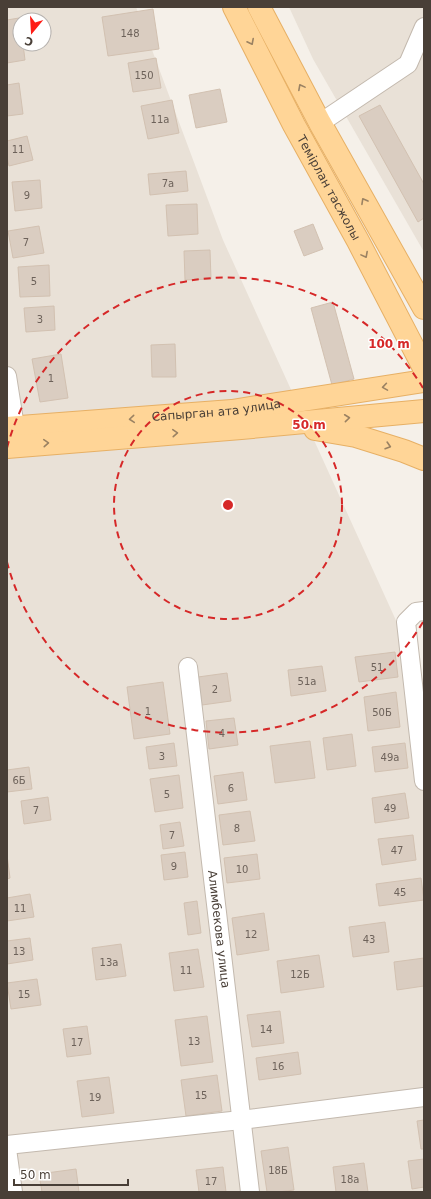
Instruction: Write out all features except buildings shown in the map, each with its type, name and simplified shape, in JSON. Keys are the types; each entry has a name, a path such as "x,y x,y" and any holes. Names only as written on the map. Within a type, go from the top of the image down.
{"main road":[{"name":"Темірлан тасжолы","path":"234,7 294,125 358,241 424,368"},
{"name":"Темірлан тасжолы","path":"259,7 320,123 424,308"},
{"name":"Сапырган ата улица","path":"11,427 70,424 232,411 424,381"},
{"name":"Сапырган ата улица","path":"7,447 424,411"},
{"path":"282,424 356,436 424,459"}],"street":[{"path":"320,123 408,64 424,27"},
{"path":"7,376 11,427"},
{"path":"424,610 416,612 406,622 424,781"},
{"name":"Алимбекова улица","path":"188,667 250,1192"},
{"path":"7,1145 241,1120 424,1097"},
{"path":"7,1149 13,1192"}],"shaded area":[{"path":"7,7 136,7 223,240 424,682 424,1192 7,1192"},
{"path":"289,7 424,7 424,252 313,59"}]}
